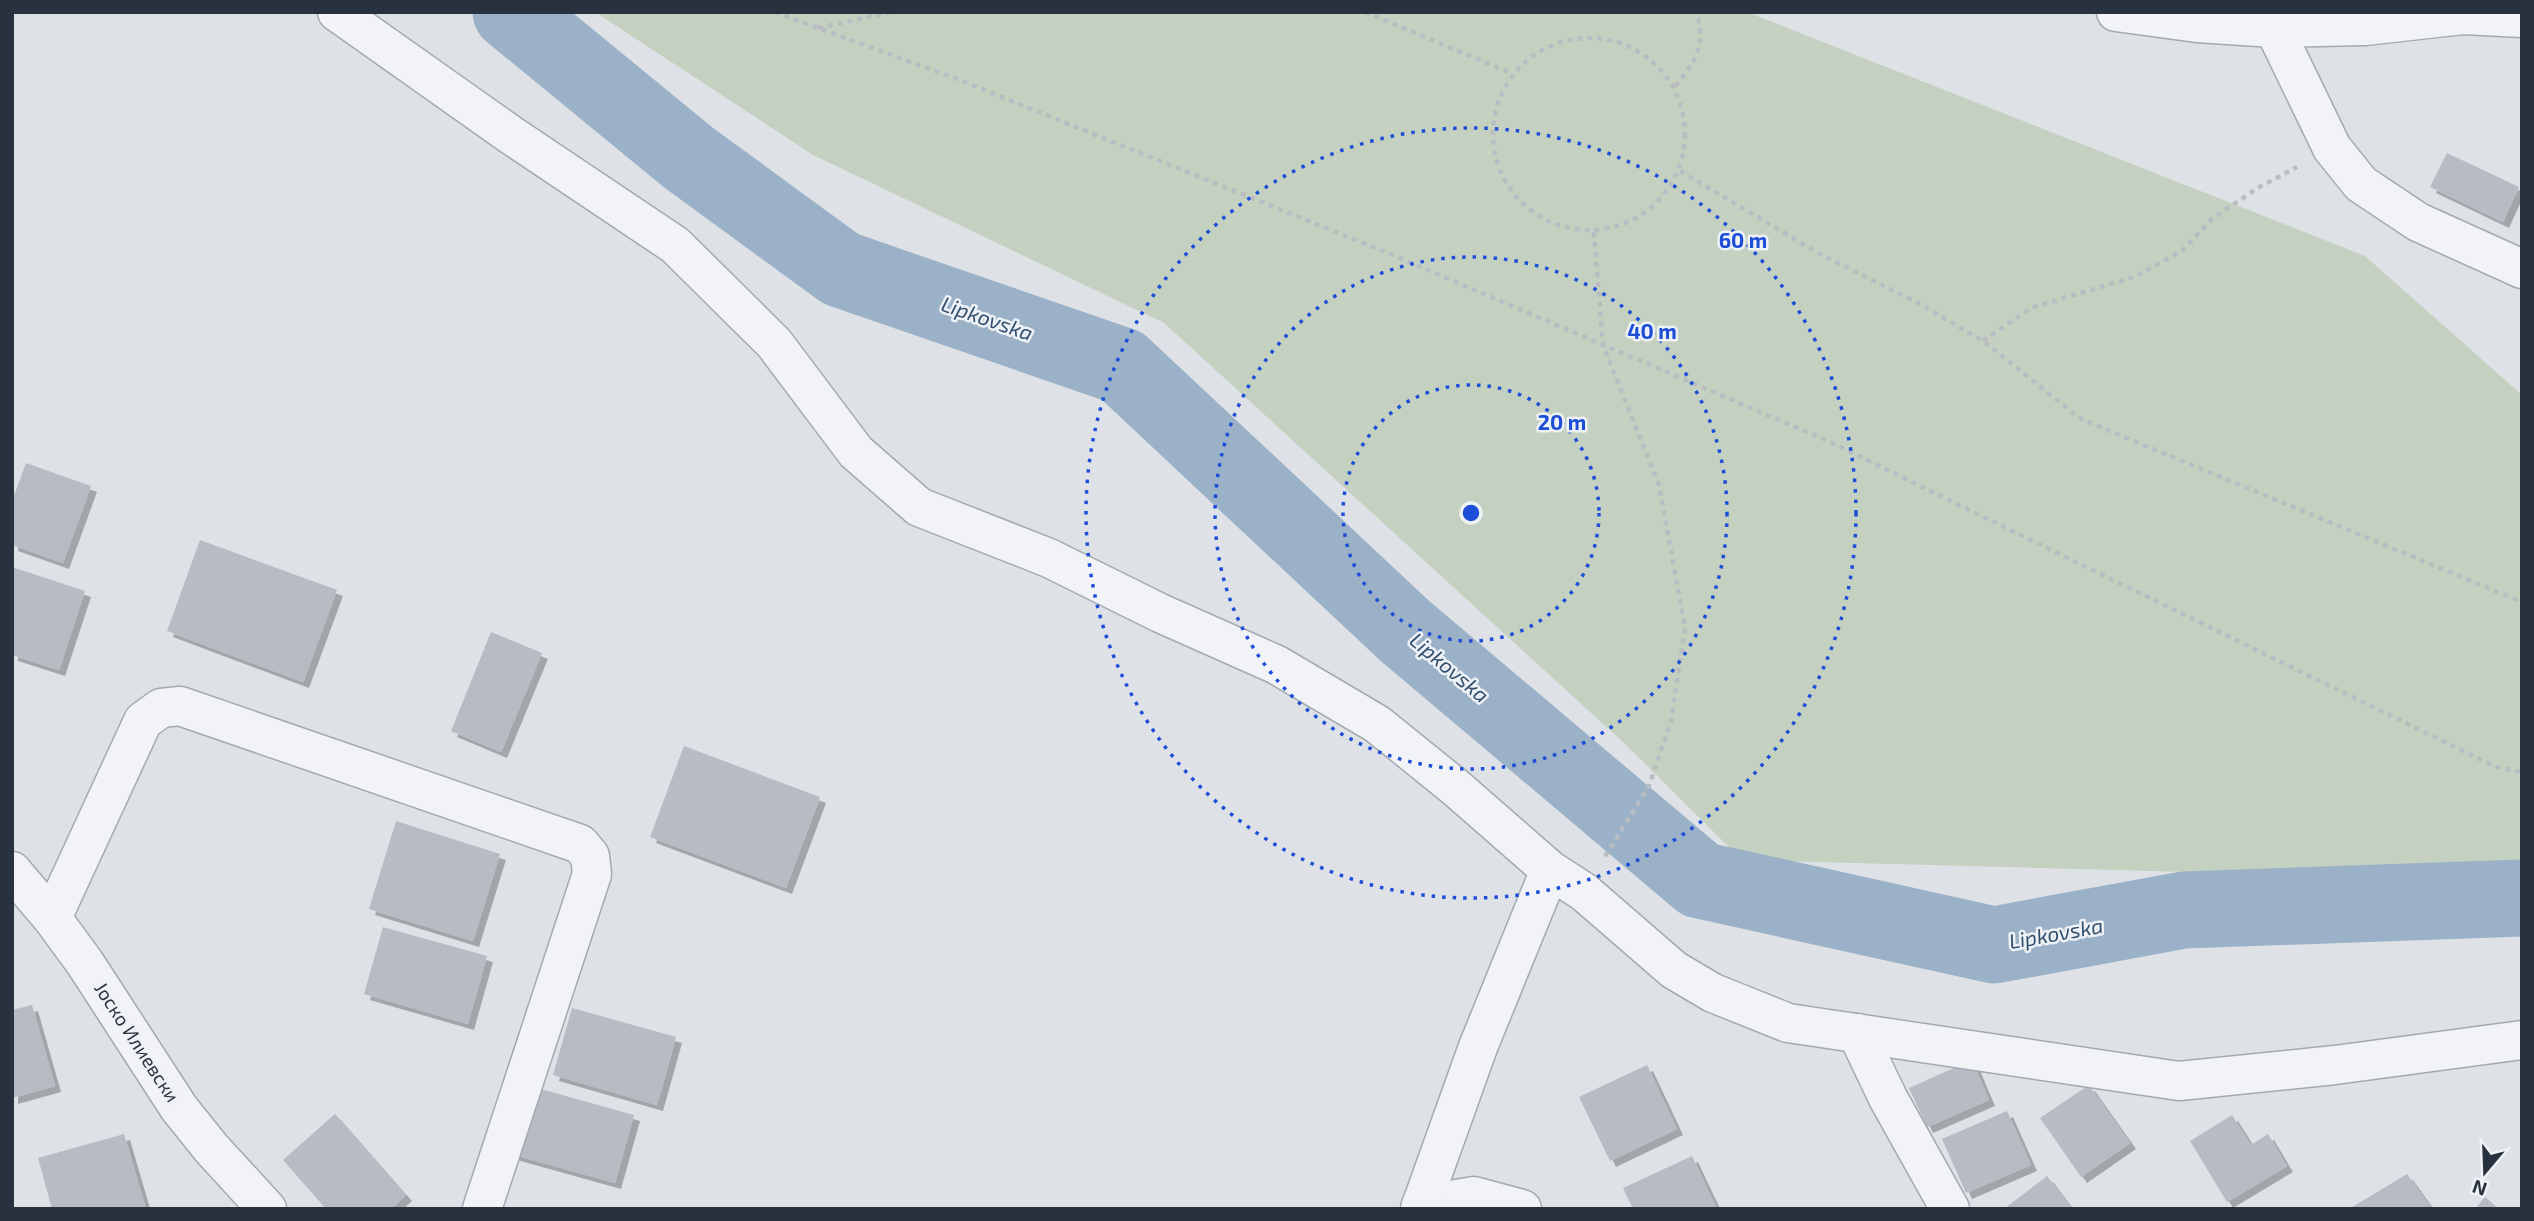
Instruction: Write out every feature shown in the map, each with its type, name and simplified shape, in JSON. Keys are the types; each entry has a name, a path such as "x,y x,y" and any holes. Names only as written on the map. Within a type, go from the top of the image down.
{"street":[{"path":"337,12 511,135 675,245 775,343 856,452 919,507 1049,558 1160,613 1277,666 1377,724 1455,787 1550,870 1584,892 1674,970 1713,993 1788,1023 2179,1081 2335,1065 2522,1040"},
{"path":"2116,12 2197,23 2274,28 2365,26 2463,15 2522,18"},
{"path":"2274,28 2332,148 2361,184 2406,214 2522,270"},
{"path":"52,918 144,721 161,708 180,706 580,844 590,856 592,874 482,1209"},
{"path":"1420,1207 1478,1047 1550,870"},
{"name":"Јоско Илиевски","path":"12,871 85,962 179,1108 211,1148 267,1209"},
{"path":"1857,1033 1888,1097 1950,1209"},
{"path":"1420,1207 1474,1196 1522,1209"}],"path":[{"path":"775,12 983,89 1388,253 1826,440 2496,767 2522,772"},
{"path":"818,28 892,12"},
{"path":"1365,12 1511,74"},
{"path":"1675,86 1692,67 1702,34 1697,12"},
{"path":"1596,36 1642,51 1675,86 1687,128 1680,171 1646,214 1594,232 1540,219 1501,179 1491,125 1511,74 1549,44 1596,36"},
{"path":"1983,341 2031,308 2134,277 2182,251 2212,219 2256,189 2332,148"},
{"path":"1680,171 1820,254 1922,305 1983,341 2081,419 2522,601"},
{"path":"1594,232 1604,345 1659,485 1685,628 1671,721 1649,786 1608,851"}],"green space":[{"path":"595,12 1747,12 2365,256 2522,395 2522,881 1742,860 1624,743 1164,323 813,155"}],"building":[{"path":"2447,153 2519,187 2503,222 2430,187"},
{"path":"26,463 91,486 63,563 12,545 12,501"},
{"path":"200,540 337,590 303,682 167,631"},
{"path":"12,567 85,591 59,670 12,655"},
{"path":"491,632 542,653 501,752 451,731"},
{"path":"684,746 820,797 786,888 650,837"},
{"path":"396,821 500,854 473,941 369,909"},
{"path":"383,927 487,956 468,1024 364,994"},
{"path":"32,1005 55,1086 12,1098 12,1010"},
{"path":"572,1008 676,1037 657,1105 553,1075"},
{"path":"1972,1060 1989,1100 1927,1127 1909,1088"},
{"path":"1647,1065 1677,1129 1610,1161 1579,1097"},
{"path":"2089,1085 2130,1143 2081,1177 2040,1118"},
{"path":"530,1086 634,1115 615,1183 511,1154"},
{"path":"2007,1111 2031,1165 1966,1193 1942,1139"},
{"path":"335,1114 406,1195 391,1209 326,1209 283,1160"},
{"path":"2232,1115 2251,1145 2268,1134 2287,1166 2227,1202 2190,1141"},
{"path":"124,1134 146,1209 52,1209 38,1158"},
{"path":"1692,1156 1717,1209 1633,1209 1623,1188"},
{"path":"2407,1174 2432,1209 2349,1209"},
{"path":"2047,1176 2072,1209 2004,1209"},
{"path":"2485,1197 2499,1209 2475,1209"}],"waterway":[{"name":"Lipkovska","path":"511,12 689,158 841,269 1122,366 1405,631 1700,880 1994,945 2184,910 2522,898"}]}
